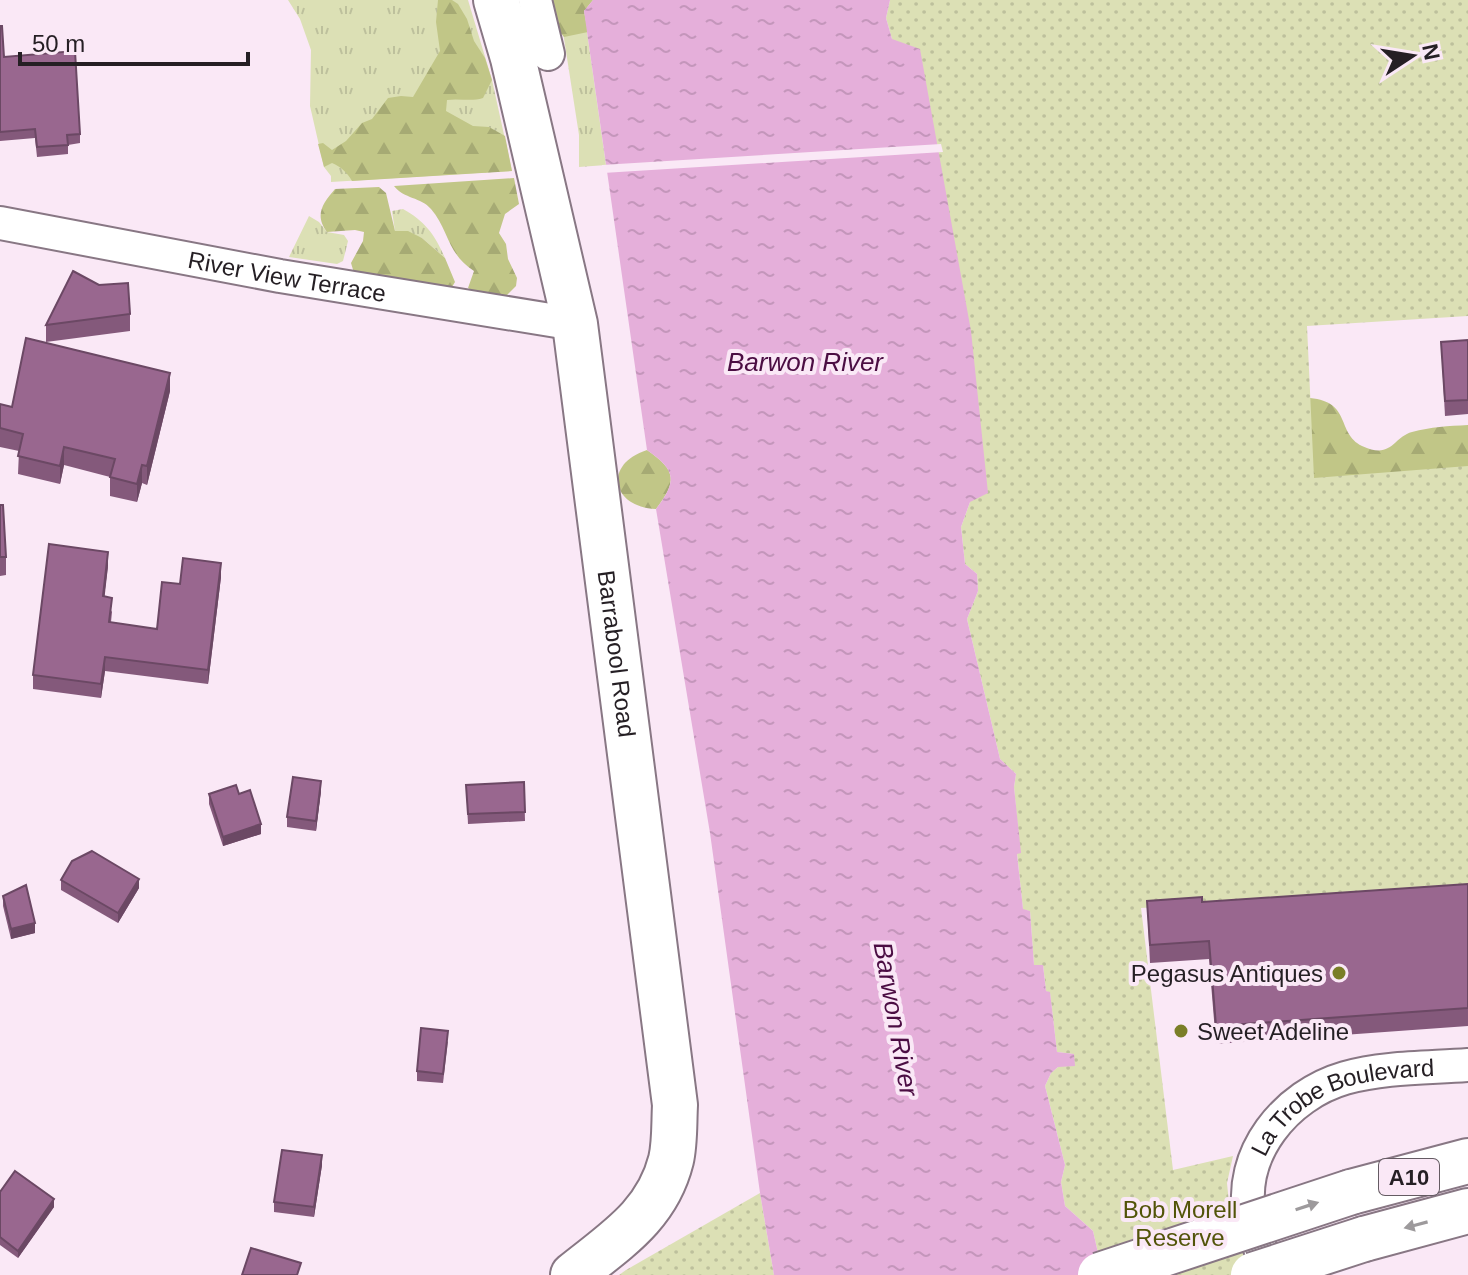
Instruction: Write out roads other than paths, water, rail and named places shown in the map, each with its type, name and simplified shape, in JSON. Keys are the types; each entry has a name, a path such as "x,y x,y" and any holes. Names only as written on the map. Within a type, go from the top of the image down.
{"main road":[{"name":"Barrabool Road","path":"496,0 513,58 575,324 675,1105 671,1159 656,1200 634,1226 573,1275"},
{"name":"A10","path":"1100,1275 1351,1192 1468,1161"},
{"name":"A10","path":"1253,1275 1364,1239 1468,1211"}],"street":[{"path":"535,0 548,54"},
{"name":"River View Terrace","path":"0,223 280,276 575,324"},
{"name":"La Trobe Boulevard","path":"1273,1275 1253,1232 1248,1195 1262,1145 1290,1106 1319,1087 1371,1072 1468,1065"}],"water":[{"name":"Barwon River","path":"593,0 890,0 886,18 892,39 920,49 971,331 988,493 970,502 961,527 965,564 977,574 978,591 967,619 1000,759 1016,774 1014,787 1021,853 1017,854 1023,909 1030,911 1034,965 1043,965 1046,991 1050,992 1057,1052 1074,1054 1075,1066 1058,1067 1045,1086 1065,1165 1061,1182 1065,1206 1093,1231 1103,1275 774,1275 710,833 656,509 668,491 671,477 664,464 647,450 584,11"}],"place":[{"name":"Pegasus Antiques","path":"1339,973"},
{"name":"Sweet Adeline","path":"1181,1031"}],"park label":[{"name":"Bob Morell Reserve","path":"1180,1223"}]}
